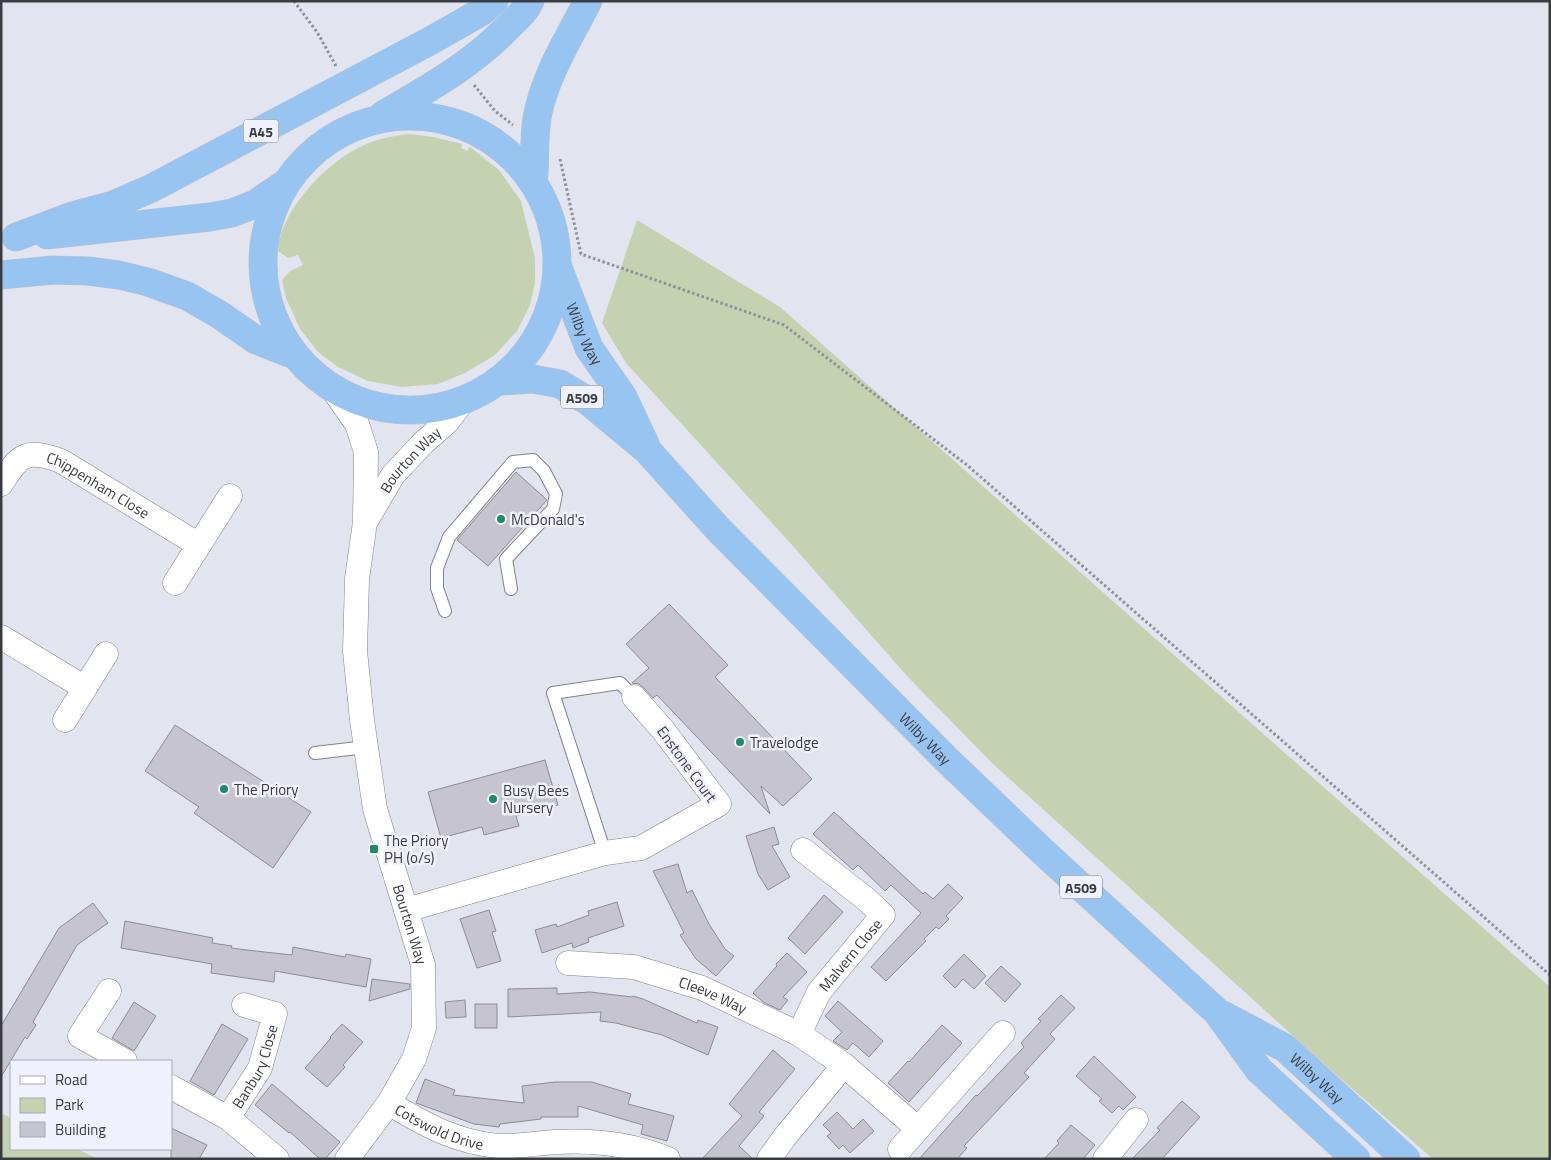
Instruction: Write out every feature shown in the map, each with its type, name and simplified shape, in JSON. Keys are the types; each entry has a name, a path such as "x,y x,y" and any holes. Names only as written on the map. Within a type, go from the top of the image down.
{"highway":[{"name":"A45","path":"8,239 72,216 113,204 152,188 430,41 481,12 494,1"},
{"path":"383,115 458,124 476,132 493,142 534,176 543,192 552,227 557,265 542,320 522,359 502,381 462,402 404,410 369,405 334,392 304,371 289,353 272,304 264,264 264,239 270,211 311,154 338,134 360,122 383,115 447,78 473,60 503,32 526,8 530,1"},
{"path":"534,176 537,118 544,94 554,69 588,1"},
{"name":"A45","path":"8,239 73,234 232,213 255,204 291,180"},
{"name":"Wilby Way","path":"557,265 589,348 623,397 648,450"},
{"path":"1,275 53,270 88,271 148,282 187,296 220,315 256,340 289,353"},
{"name":"Wilby Way","path":"502,381 533,379 560,384 588,401 648,450 718,529 940,753 1040,849 1217,1012 1259,1070 1356,1159"},
{"name":"Wilby Way","path":"1217,1012 1285,1048 1406,1159"}],"street":[{"name":"Bourton Way","path":"334,392 357,424 366,452 365,522 357,579 355,650 375,809 423,965 424,1028 414,1059 389,1103 347,1159"},
{"name":"Bourton Way","path":"365,522 393,475 423,443 447,422 462,402"},
{"name":"Chippenham Close","path":"1,484 8,472 20,459 30,454 42,454 61,461 199,544"},
{"path":"175,583 230,496"},
{"path":"1,637 86,688"},
{"path":"65,720 106,654"},
{"name":"Enstone Court","path":"406,910 605,853 640,848 719,804 663,730 634,697"},
{"name":"Malvern Close","path":"799,1034 818,992 883,915 866,899 803,850"},
{"name":"Cleeve Way","path":"568,963 634,967 702,988 799,1034 844,1065 917,1128"},
{"path":"109,991 80,1036 123,1060"},
{"name":"Banbury Close","path":"228,1118 260,1068 275,1014 244,1005"},
{"path":"900,1149 1003,1033"},
{"path":"768,1159 844,1065"},
{"name":"Banbury Close","path":"172,1088 228,1118 277,1159"},
{"name":"Cotswold Drive","path":"389,1103 421,1123 455,1138 499,1146 559,1150 606,1142 650,1152 668,1159"},
{"path":"1106,1158 1136,1120"}],"lane":[{"path":"445,611 437,588 437,568 449,537 513,462 533,460 544,472 556,494 553,510 506,559 511,589"},
{"path":"605,853 553,693 620,683 634,697"},
{"path":"315,753 366,747"}],"path":[{"path":"294,1 317,32 340,74"},
{"path":"470,80 495,110 516,126"},
{"path":"559,152 581,254 784,325 967,465 1550,975"}],"green space":[{"path":"410,134 462,144 461,148 467,151 470,147 499,170 521,201 535,258 535,283 530,305 517,331 495,355 465,373 438,384 402,387 368,381 338,367 318,352 300,329 286,298 282,280 290,271 303,265 298,255 288,258 278,251 281,236 295,206 306,191 331,166 370,142"},
{"path":"637,220 780,307 1550,987 1550,1159 1433,1159 1333,1072 991,762 907,676 792,545 626,363 602,323"},
{"path":"1,1113 10,1118 10,1150 79,1150 98,1159 1,1159"}],"building":[{"name":"McDonald's","path":"516,472 547,500 488,566 457,540"},
{"name":"Travelodge","path":"669,604 728,665 715,677 812,779 783,806 761,786 770,814 657,695 653,698 639,684 632,683 649,668 626,644"},
{"name":"The Priory","path":"175,725 311,812 273,868 194,813 199,807 145,771"},
{"name":"Busy Bees Nursery","path":"545,760 558,805 516,816 519,826 484,835 482,827 441,838 428,792"},
{"path":"834,812 923,894 925,892 933,899 948,884 963,898 946,916 949,919 939,929 936,927 924,939 926,941 886,981 871,967 921,913 891,885 885,891 858,865 853,870 813,834"},
{"path":"774,827 779,844 772,846 790,877 768,890 758,874 746,836"},
{"path":"678,864 687,893 692,890 709,924 725,949 734,956 716,976 696,959 680,935 684,933 653,871"},
{"path":"824,895 843,912 805,954 788,938"},
{"path":"617,902 624,926 588,938 589,942 573,948 572,943 542,953 535,930 556,924 557,927 589,915 588,911"},
{"path":"93,903 108,923 77,945 33,1022 36,1025 27,1039 25,1037 1,1077 1,1026 59,928"},
{"path":"489,910 496,931 492,932 501,961 477,968 460,919"},
{"path":"125,921 213,938 212,943 232,946 231,948 292,955 293,947 345,957 346,954 371,959 366,987 275,971 274,982 211,973 212,964 121,948"},
{"path":"787,953 807,972 783,997 788,1000 780,1010 763,1002 753,993"},
{"path":"964,954 986,976 974,989 963,979 955,988 943,976"},
{"path":"1001,966 1021,984 1005,1002 985,983"},
{"path":"372,979 410,984 410,989 369,1001"},
{"path":"557,988 557,994 590,992 633,996 697,1023 698,1020 718,1027 708,1055 662,1035 616,1023 600,1021 601,1012 508,1017 508,989"},
{"path":"1061,995 1075,1008 1050,1034 1055,1039 1024,1073 1029,1077 964,1146 967,1148 957,1159 919,1159 976,1095 1024,1047 1021,1043 1041,1021 1038,1019"},
{"path":"465,1000 466,1017 446,1018 445,1002"},
{"path":"838,1001 883,1041 869,1057 853,1043 847,1050 833,1041 842,1032 825,1016"},
{"path":"134,1002 156,1016 134,1051 112,1038"},
{"path":"475,1004 497,1004 497,1028 475,1028"},
{"path":"222,1024 248,1039 214,1095 190,1081"},
{"path":"342,1024 363,1042 343,1065 345,1067 327,1087 305,1068"},
{"path":"942,1025 962,1043 909,1102 888,1083"},
{"path":"773,1050 795,1069 759,1112 764,1116 739,1146 753,1159 702,1159 742,1116 729,1104"},
{"path":"1094,1056 1136,1097 1123,1110 1119,1106 1112,1113 1099,1101 1102,1099 1076,1076"},
{"path":"425,1079 455,1090 453,1095 524,1103 522,1086 555,1082 592,1082 631,1094 628,1104 674,1116 667,1141 641,1134 643,1125 578,1106 578,1117 541,1117 541,1119 500,1124 499,1127 474,1124 416,1103"},
{"path":"272,1084 340,1142 325,1159 320,1159 290,1132 255,1105"},
{"path":"1182,1101 1200,1117 1162,1159 1132,1159 1160,1130 1157,1128"},
{"path":"837,1112 853,1129 863,1119 874,1131 850,1153 843,1145 839,1149 827,1136 831,1133 823,1125"},
{"path":"1071,1125 1095,1145 1083,1159 1044,1159 1059,1143 1057,1141"},
{"path":"172,1128 207,1145 199,1159 171,1159"}],"place":[{"name":"McDonald's","path":"501,519"},
{"name":"Travelodge","path":"740,742"},
{"name":"The Priory","path":"224,789"},
{"name":"Busy Bees Nursery","path":"493,799"},
{"name":"The Priory PH (o/s)","path":"374,849"}]}
